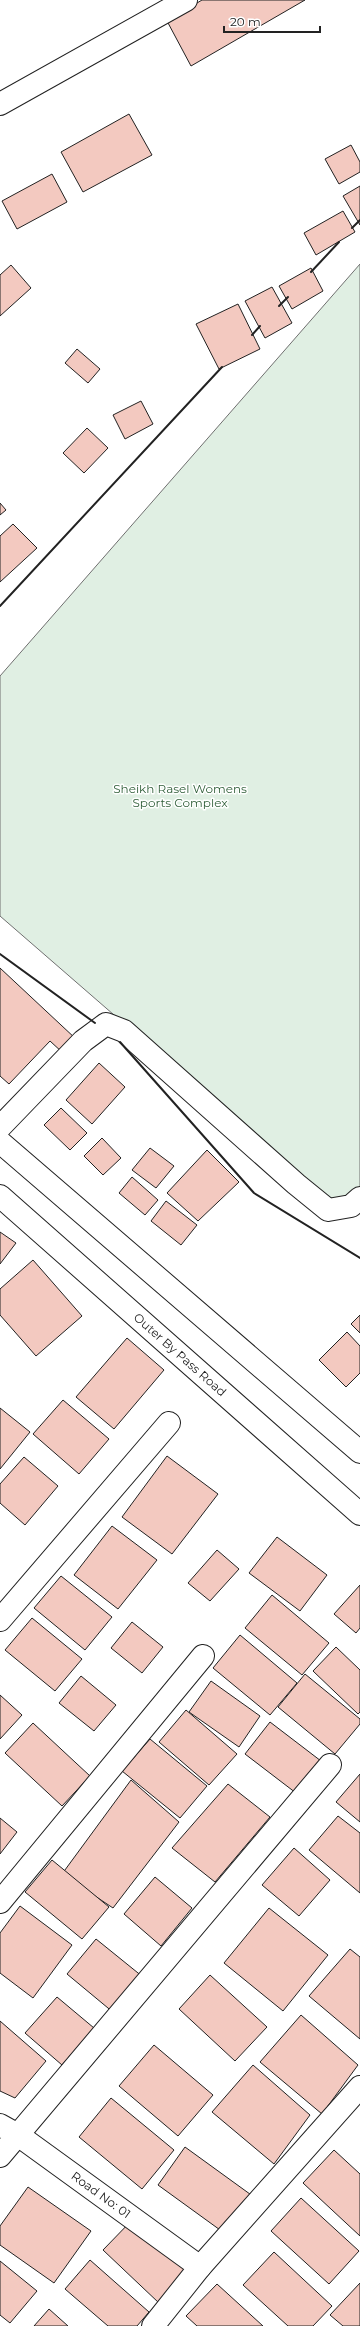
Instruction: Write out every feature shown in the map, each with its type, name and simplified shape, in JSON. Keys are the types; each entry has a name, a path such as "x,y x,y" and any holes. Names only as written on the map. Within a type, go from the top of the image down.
{"street":[{"path":"0,104 186,0"},
{"path":"0,1127 83,1041 106,1024 124,1031 296,1184 328,1210 351,1206 360,1198"},
{"path":"0,1142 360,1452"},
{"name":"Outer By Pass Road","path":"0,1196 360,1514"},
{"path":"0,1620 168,1423"},
{"path":"0,1902 203,1656"},
{"path":"0,2156 9,2130 330,1764"},
{"path":"153,2326 200,2268 360,2087"},
{"name":"Road No: 01","path":"9,2130 200,2268"}],"green space":[{"name":"Sheikh Rasel Womens Sports Complex","path":"360,264 360,1191 341,1212 0,916 0,676"}],"building":[{"path":"202,0 305,0 191,66 167,21"},
{"path":"129,114 152,155 83,192 61,152"},
{"path":"351,145 360,162 360,172 339,184 325,159"},
{"path":"52,174 67,202 17,229 2,201"},
{"path":"360,186 360,225 343,196"},
{"path":"343,211 355,232 316,255 304,233"},
{"path":"11,265 31,288 0,316 0,275"},
{"path":"311,268 323,291 292,309 279,286"},
{"path":"272,287 292,323 265,338 245,301"},
{"path":"238,304 260,349 219,369 196,324"},
{"path":"77,349 100,369 88,383 65,363"},
{"path":"141,401 153,424 125,439 113,415"},
{"path":"87,428 108,448 84,473 63,453"},
{"path":"0,503 6,510 0,515"},
{"path":"13,524 37,548 0,582 0,536"},
{"path":"0,968 76,1039 63,1053 50,1041 9,1084 0,1076"},
{"path":"99,1063 125,1087 92,1124 66,1100"},
{"path":"61,1108 87,1133 70,1150 44,1125"},
{"path":"102,1138 121,1158 103,1175 84,1156"},
{"path":"150,1148 174,1166 156,1188 132,1170"},
{"path":"207,1150 239,1182 198,1221 167,1193"},
{"path":"132,1177 158,1200 145,1215 119,1193"},
{"path":"166,1201 197,1225 181,1245 151,1221"},
{"path":"0,1232 16,1243 0,1264"},
{"path":"33,1260 82,1316 36,1356 0,1315 0,1289"},
{"path":"360,1315 360,1333 351,1324"},
{"path":"347,1332 360,1346 360,1373 346,1387 319,1360"},
{"path":"127,1338 164,1370 114,1429 76,1397"},
{"path":"63,1400 109,1439 79,1474 33,1434"},
{"path":"0,1408 30,1432 0,1469"},
{"path":"167,1456 218,1494 172,1554 122,1517"},
{"path":"24,1457 58,1486 25,1525 0,1503 0,1484"},
{"path":"112,1526 157,1560 118,1609 74,1575"},
{"path":"277,1537 327,1575 300,1611 249,1573"},
{"path":"217,1550 239,1569 210,1601 188,1583"},
{"path":"61,1576 112,1617 85,1650 34,1608"},
{"path":"360,1585 360,1628 356,1633 334,1614"},
{"path":"272,1595 329,1643 302,1675 245,1628"},
{"path":"32,1618 82,1659 55,1691 5,1650"},
{"path":"132,1622 163,1647 142,1673 111,1648"},
{"path":"240,1635 297,1683 270,1715 213,1668"},
{"path":"336,1647 360,1670 360,1712 358,1714 313,1671"},
{"path":"305,1674 360,1719 360,1724 335,1754 278,1707"},
{"path":"81,1676 116,1705 94,1731 59,1703"},
{"path":"211,1681 260,1716 239,1747 189,1712"},
{"path":"0,1695 22,1715 0,1739"},
{"path":"186,1710 237,1754 209,1785 159,1742"},
{"path":"270,1722 321,1761 296,1793 245,1754"},
{"path":"33,1723 90,1776 62,1806 5,1753"},
{"path":"150,1739 207,1786 180,1818 122,1771"},
{"path":"360,1774 360,1822 336,1802"},
{"path":"131,1780 179,1822 113,1908 62,1874"},
{"path":"228,1784 270,1817 215,1882 172,1848"},
{"path":"338,1816 360,1833 360,1893 309,1850"},
{"path":"0,1818 17,1832 0,1854"},
{"path":"294,1848 330,1880 299,1916 262,1885"},
{"path":"52,1860 109,1907 82,1939 25,1892"},
{"path":"155,1877 192,1908 161,1946 124,1914"},
{"path":"20,1906 72,1945 33,1998 0,1973 0,1933"},
{"path":"269,1908 328,1955 283,2011 224,1963"},
{"path":"96,1939 143,1977 114,2013 67,1974"},
{"path":"350,1949 360,1957 360,2039 309,1996"},
{"path":"210,1975 267,2027 235,2061 179,2009"},
{"path":"57,1997 94,2028 62,2065 25,2033"},
{"path":"301,2015 358,2065 322,2114 260,2062"},
{"path":"0,2021 46,2061 15,2098 0,2091"},
{"path":"154,2045 213,2095 178,2136 119,2086"},
{"path":"253,2065 310,2115 274,2164 212,2112"},
{"path":"111,2098 174,2150 142,2189 79,2137"},
{"path":"185,2147 254,2197 227,2235 158,2185"},
{"path":"334,2150 360,2174 360,2236 303,2183"},
{"path":"28,2187 91,2231 54,2283 0,2245 0,2226"},
{"path":"301,2198 359,2251 329,2284 271,2231"},
{"path":"134,2218 190,2271 159,2303 103,2250"},
{"path":"274,2252 332,2306 313,2326 288,2326 243,2285"},
{"path":"90,2260 149,2312 137,2326 108,2326 65,2289"},
{"path":"0,2261 37,2291 10,2323 0,2315"},
{"path":"360,2283 360,2326 343,2326 330,2315"},
{"path":"217,2284 263,2326 197,2326 186,2316"},
{"path":"49,2309 68,2326 34,2326"}],"wall":[{"path":"352,228 360,220"},
{"path":"311,272 339,242"},
{"path":"279,306 288,297"},
{"path":"252,335 260,326"},
{"path":"0,606 222,367"},
{"path":"0,954 95,1023"},
{"path":"120,1042 254,1193 360,1258"}]}
